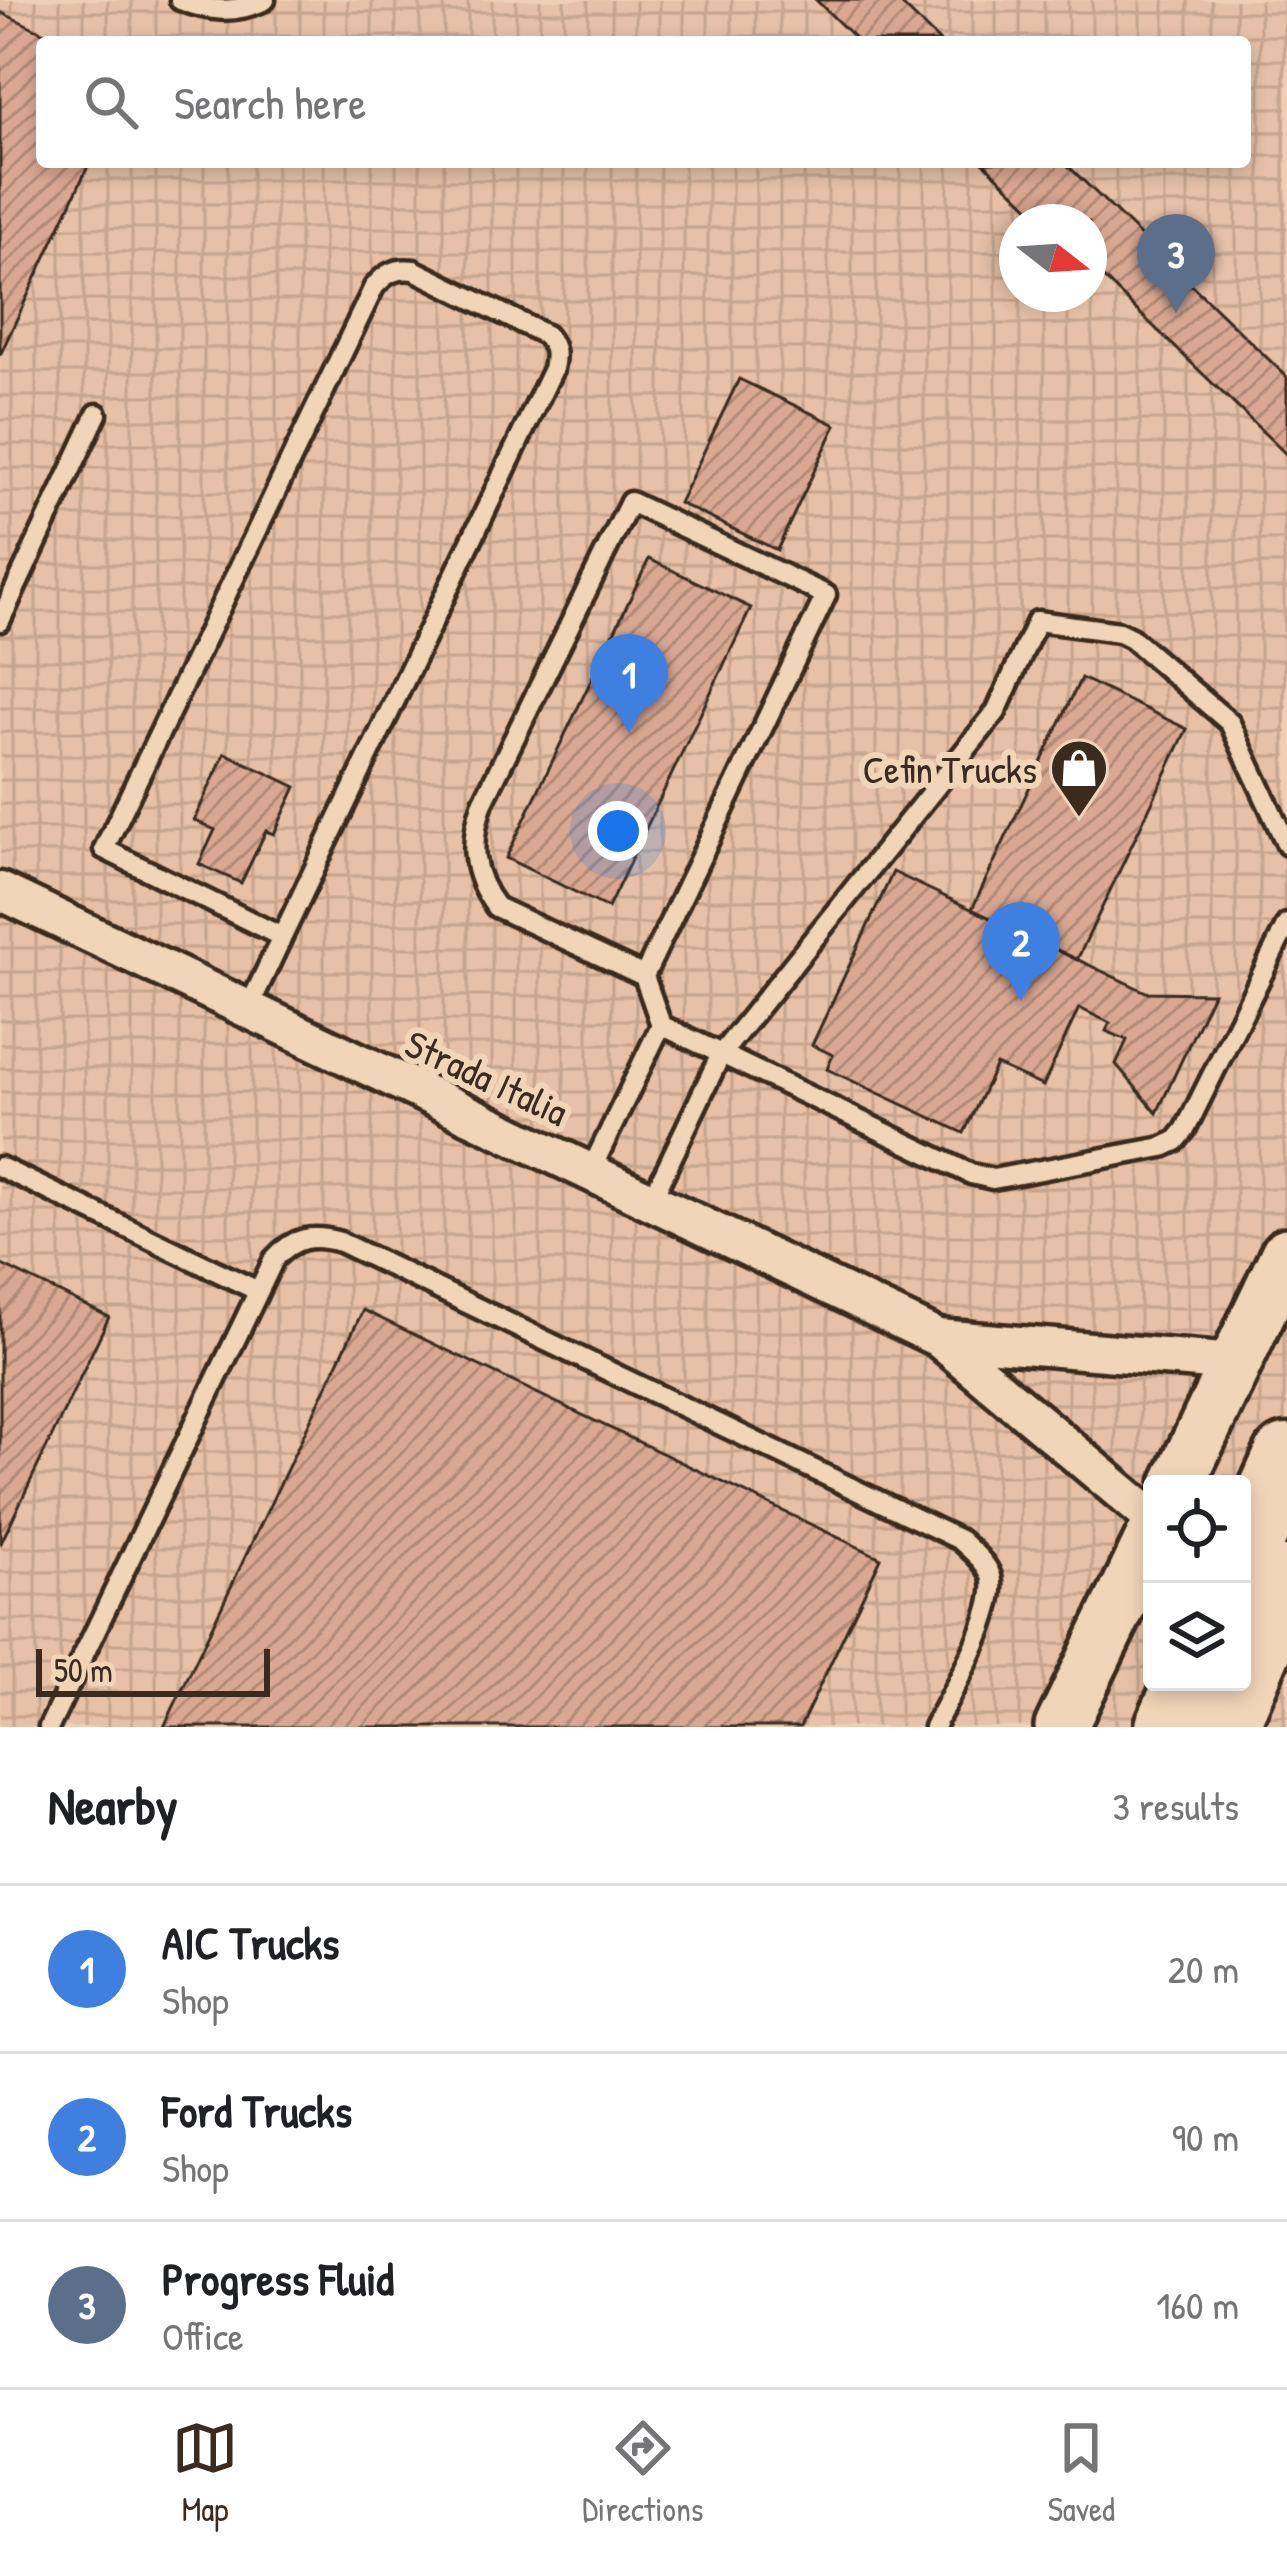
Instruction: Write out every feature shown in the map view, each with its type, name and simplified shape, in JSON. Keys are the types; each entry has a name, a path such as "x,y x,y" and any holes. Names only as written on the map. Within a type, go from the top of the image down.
{"highway":[{"path":"1251,1540 1287,1458"},
{"path":"1224,1727 1287,1580"},
{"path":"1169,1727 1185,1691"}],"main road":[{"path":"1182,1475 1287,1254"},
{"path":"1061,1727 1143,1557"}],"street":[{"name":"Strada Italia","path":"0,891 938,1338 1143,1510"},
{"name":"Strada Italia","path":"938,1338 1234,1363"}],"lane":[{"path":"180,0 232,11 265,0"},
{"path":"248,1009 282,938 553,369 556,356 546,335 414,270 400,268 374,287 104,849 282,938"},
{"path":"0,621 97,414"},
{"path":"590,1172 661,1025 644,976 826,595 630,502 483,802 474,848 476,873 496,907 644,976"},
{"path":"651,1201 722,1054 996,712 1037,620 1119,632 1131,638 1230,723 1287,845"},
{"path":"661,1025 981,1178 993,1179 1163,1148 1176,1141 1287,924"},
{"path":"0,1168 258,1291"},
{"path":"49,1727 274,1258 286,1245 322,1237 960,1540 991,1577 991,1604 934,1727"}],"shaded area":[{"path":"0,0 1287,0 1287,1727 0,1727"}],"building":[{"path":"816,0 897,0 934,36 853,36"},
{"path":"0,12 51,36 36,36 36,168 87,168 0,355"},
{"path":"989,168 1070,168 1287,377 1287,455 1107,281 1107,204 1026,204"},
{"path":"739,379 836,425 777,550 679,503"},
{"path":"649,559 751,608 608,908 506,858"},
{"name":"Cefin Trucks","path":"1081,678 1187,729 1077,960 972,909"},
{"path":"225,753 296,787 274,834 266,831 241,883 199,864 215,830 194,820"},
{"path":"893,872 1146,992 1213,993 1157,1113 1116,1064 1127,1040 1106,1031 1110,1023 1079,1008 1043,1086 996,1065 964,1133 827,1069 833,1055 812,1045"},
{"path":"0,1264 109,1317 0,1545"},
{"path":"363,1310 881,1558 800,1727 164,1727"}],"place":[{"name":"Progress Fluid","path":"1176,313"},
{"name":"AIC Trucks","path":"629,733"},
{"name":"Cefin Trucks","path":"1079,819"},
{"name":"Ford Trucks","path":"1021,1001"}]}
